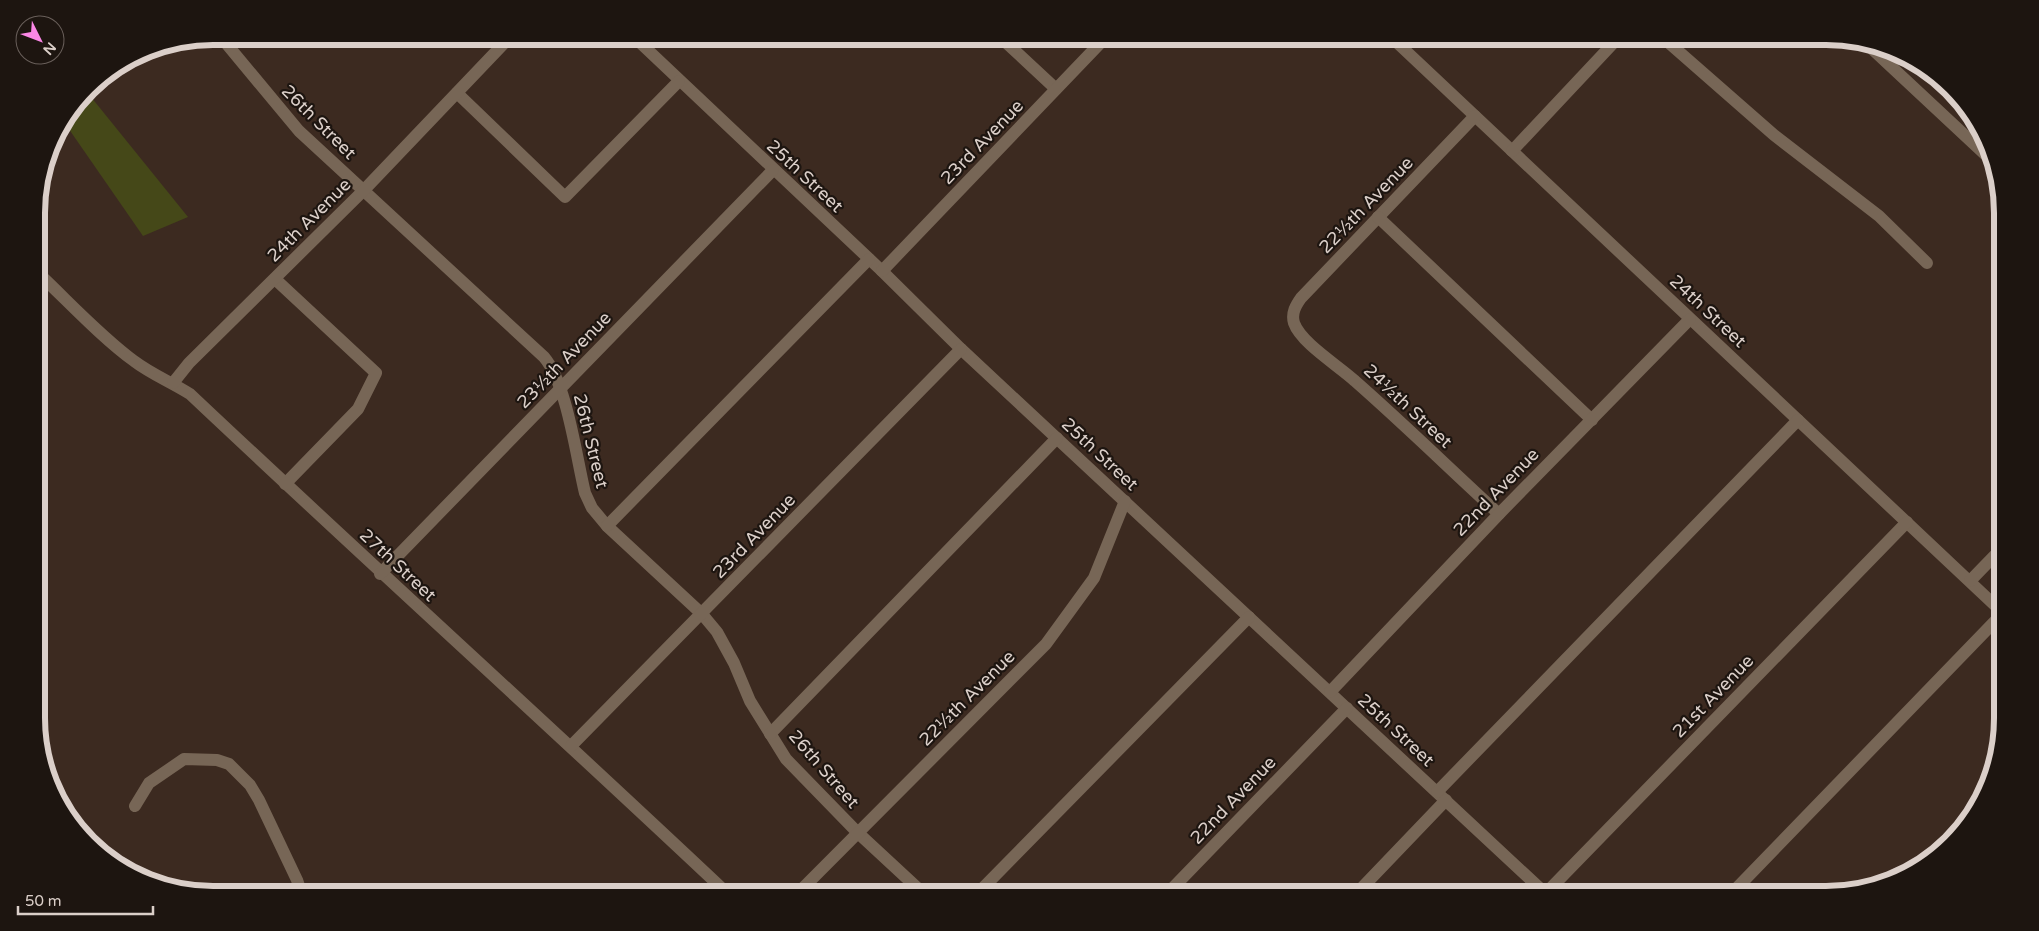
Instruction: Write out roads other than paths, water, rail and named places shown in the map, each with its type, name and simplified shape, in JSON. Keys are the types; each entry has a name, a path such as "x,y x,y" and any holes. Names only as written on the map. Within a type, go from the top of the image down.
{"street":[{"name":"26th Street","path":"227,45 298,131 364,190 554,368 585,493 592,508 607,526 702,614 725,644 750,701 786,759 857,832 915,886"},
{"name":"24th Avenue","path":"173,383 190,363 364,190 502,45"},
{"name":"25th Street","path":"642,45 679,82 882,271 961,349 1538,886"},
{"path":"1009,45 1056,89"},
{"name":"23rd Avenue","path":"882,271 1098,45"},
{"name":"24th Street","path":"1400,45 1994,605"},
{"path":"1512,151 1612,45"},
{"path":"1671,45 1774,135 1879,216 1927,263"},
{"path":"1877,54 1982,153"},
{"path":"457,93 565,197 679,82"},
{"name":"22½th Avenue","path":"1294,323 1296,305 1301,298 1475,116"},
{"name":"23½th Avenue","path":"380,574 773,170"},
{"path":"1378,217 1592,420"},
{"path":"607,526 869,259"},
{"name":"27th Street","path":"45,279 132,360 151,374 173,383 190,394 380,574 571,746 719,886"},
{"path":"275,279 376,373 358,409 285,484"},
{"name":"22nd Avenue","path":"1330,692 1499,514 1690,319"},
{"name":"24½th Street","path":"1294,323 1308,340 1355,380 1499,514"},
{"name":"23rd Avenue","path":"571,746 961,349"},
{"path":"1363,886 1442,796 1798,420"},
{"path":"770,734 1057,438"},
{"name":"22½th Avenue","path":"805,886 1046,644 1094,578 1125,501"},
{"name":"21st Avenue","path":"1554,886 1907,522"},
{"path":"1970,581 1994,556"},
{"path":"985,886 1249,617"},
{"path":"1739,886 1994,621"},
{"name":"22nd Avenue","path":"1174,886 1347,708"},
{"path":"135,806 149,783 184,759 217,760 229,764 250,785 299,886"}]}
